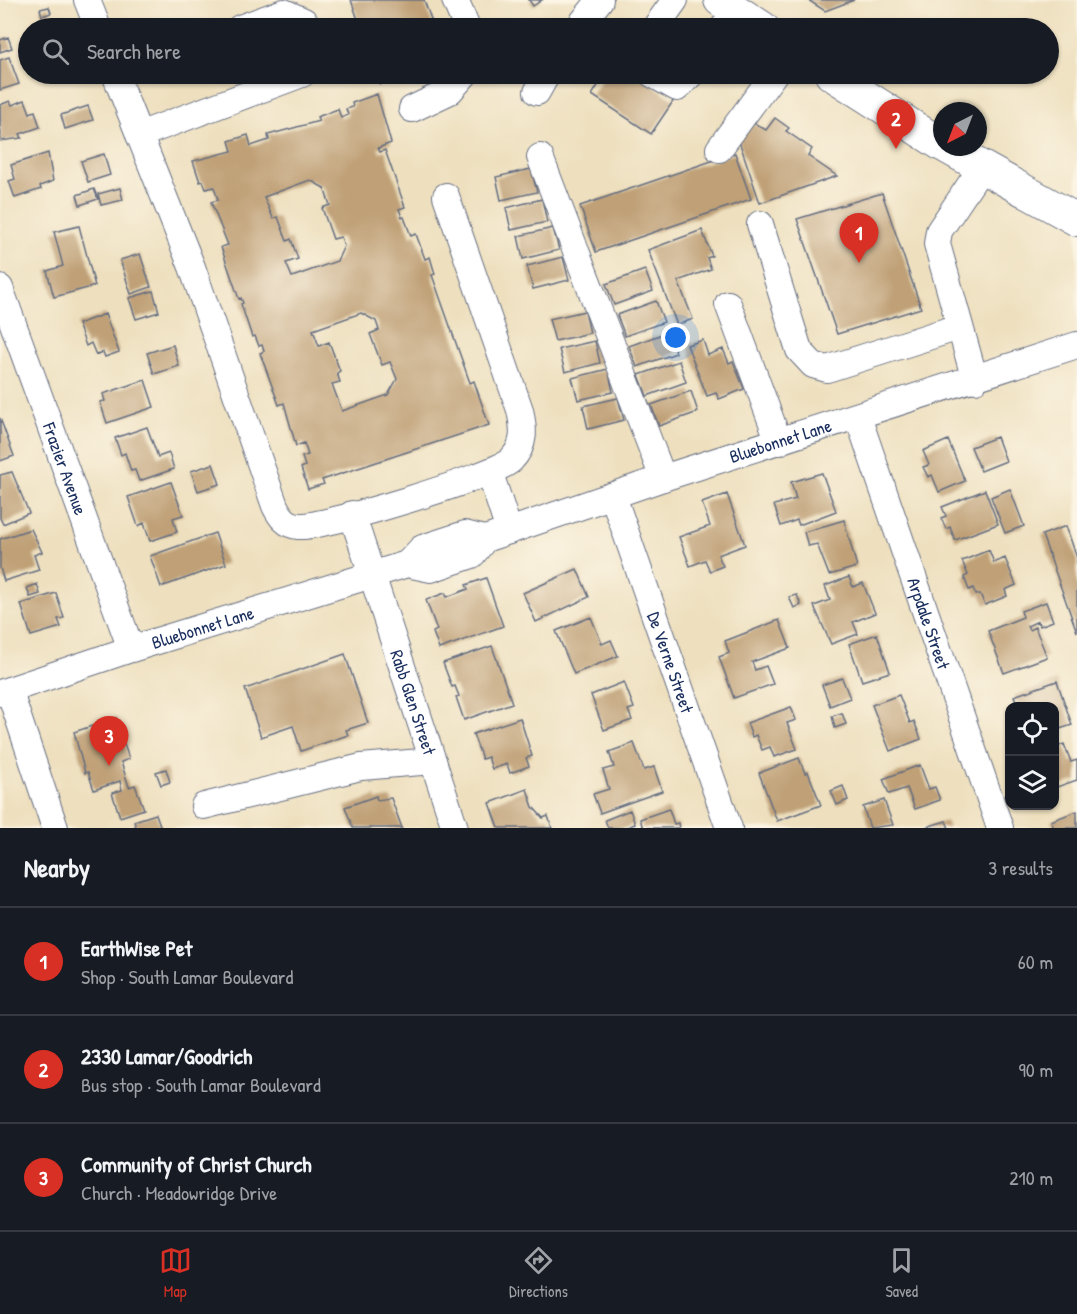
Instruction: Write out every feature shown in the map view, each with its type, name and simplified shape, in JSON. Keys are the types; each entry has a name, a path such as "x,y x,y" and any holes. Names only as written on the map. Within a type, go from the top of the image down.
{"main road":[{"path":"847,84 933,139"},
{"path":"962,156 1077,220"}],"street":[{"path":"87,0 94,18"},
{"path":"455,0 463,18"},
{"path":"586,18 600,0"},
{"path":"662,18 675,0"},
{"path":"268,18 284,12 297,18"},
{"path":"119,84 192,267 279,515 298,526 352,514 490,473 510,462 523,442 524,427 487,308 446,196"},
{"path":"140,135 275,84"},
{"path":"412,109 450,91 456,84"},
{"path":"719,149 767,84"},
{"path":"540,157 663,478"},
{"path":"975,380 937,244 939,231 982,167"},
{"path":"760,224 800,350 813,365 827,369 959,327"},
{"name":"Frazier Avenue","path":"0,288 131,649"},
{"path":"728,304 779,442"},
{"name":"Bluebonnet Lane","path":"5,692 131,649 407,564 431,569 441,566 472,555 485,538 663,478 975,380 1077,345"},
{"name":"Arpdale Street","path":"858,417 1000,828"},
{"path":"490,473 509,531"},
{"name":"De Verne Street","path":"613,496 729,828"},
{"name":"Rabb Glen Street","path":"352,514 455,828"},
{"path":"5,692 54,828"},
{"path":"204,806 361,767 433,761"}],"building":[{"path":"351,0 424,0 430,18 357,18"},
{"path":"529,0 542,0 533,6"},
{"path":"808,0 854,0 825,11"},
{"path":"49,7 51,13 42,16 40,9"},
{"path":"8,37 12,48 0,52 0,40"},
{"path":"9,57 19,84 0,90 0,60"},
{"path":"599,84 651,84 674,100 651,134 592,95"},
{"path":"377,94 391,143 378,148 380,152 385,150 405,207 399,209 411,236 416,234 425,259 430,257 435,274 432,275 470,383 474,381 489,425 322,480 324,484 308,489 301,468 305,466 302,457 308,455 304,443 296,446 284,403 279,405 260,353 264,351 262,345 259,346 255,336 252,337 241,304 243,303 241,298 239,299 221,247 228,245 211,202 218,200 214,187 206,189 203,181 200,182 193,161 232,151 229,141 248,135 251,146 269,140 268,135 319,121 317,117 338,109 341,118 348,115 346,109 353,107 352,103","holes":["310,180 324,188 330,205 322,208 333,239 341,237 344,246 337,261 292,277 286,263 298,259 291,239 287,241 278,217 273,218 264,197","361,313 376,321 379,330 370,334 382,365 390,362 397,379 388,395 342,411 332,384 340,382 337,373 340,371 329,342 319,346 313,330"]},
{"path":"25,100 30,113 35,111 40,127 20,134 22,138 1,141 0,105 10,101 12,105"},
{"path":"88,106 93,120 65,129 61,115"},
{"path":"775,118 789,128 786,131 812,149 808,156 837,176 760,203 738,138 752,122 766,130"},
{"path":"48,153 53,181 40,186 41,189 15,198 9,181 15,179 11,165"},
{"path":"735,153 751,199 596,252 580,206"},
{"path":"104,154 110,175 88,182 81,161"},
{"path":"531,169 537,192 501,200 496,177"},
{"path":"120,188 123,200 101,205 98,194"},
{"path":"94,189 98,199 80,205 77,195"},
{"path":"882,193 921,308 837,334 797,219"},
{"path":"542,199 547,222 511,230 506,208"},
{"path":"79,226 95,286 54,297 47,271 63,266 54,232"},
{"path":"553,228 559,250 523,259 518,236"},
{"path":"702,230 712,256 707,258 711,269 678,281 693,319 677,325 648,250"},
{"path":"140,254 151,287 131,294 120,260"},
{"path":"563,257 569,280 533,289 527,266"},
{"path":"645,270 653,291 614,305 606,284"},
{"path":"153,291 159,312 136,319 129,298"},
{"path":"656,301 664,322 625,336 617,315"},
{"path":"585,311 590,333 555,341 549,319"},
{"path":"105,314 119,352 105,357 103,352 96,355 91,343 86,346 78,324"},
{"path":"668,332 676,353 637,367 629,346"},
{"path":"703,340 708,355 723,349 729,363 733,361 744,389 719,399 716,393 707,396 687,345"},
{"path":"595,341 600,363 565,372 559,349"},
{"path":"173,345 179,366 154,374 147,353"},
{"path":"679,361 686,382 647,396 639,375"},
{"path":"608,369 613,392 578,400 572,378"},
{"path":"145,380 154,407 107,423 100,402 105,401 103,394"},
{"path":"691,391 698,412 659,426 651,405"},
{"path":"618,398 624,420 588,429 583,406"},
{"path":"0,418 14,456 0,461"},
{"path":"147,427 158,457 169,453 174,469 139,481 135,470 131,471 125,453 121,455 115,438"},
{"path":"997,437 1006,461 981,471 971,447"},
{"path":"948,440 965,481 939,492 932,475 928,477 923,467 929,465 923,451"},
{"path":"213,464 220,484 198,491 191,471"},
{"path":"12,472 29,513 3,524 0,518 0,475"},
{"path":"822,473 836,511 799,525 797,520 781,526 774,505 796,499 791,482"},
{"path":"171,482 183,515 173,518 177,532 150,541 144,523 138,526 128,497"},
{"path":"1010,489 1024,526 1005,533 991,497"},
{"path":"985,490 998,524 955,540 950,527 946,529 941,518 946,516 942,507"},
{"path":"727,494 745,545 718,555 723,566 710,571 705,560 690,566 679,537 710,526 702,503"},
{"path":"844,520 857,567 829,575 817,544 808,546 804,532"},
{"path":"1066,526 1077,558 1077,632 1042,535"},
{"path":"31,529 42,552 34,555 39,570 4,581 0,568 0,539"},
{"path":"215,533 226,564 161,587 150,556"},
{"path":"989,550 994,563 1005,558 1016,585 1005,590 1007,596 985,605 980,594 976,595 973,588 969,590 964,577 968,575 962,561"},
{"path":"577,569 589,597 536,622 523,593"},
{"path":"849,577 853,587 863,583 875,613 853,622 858,634 831,644 814,606 830,600 825,586"},
{"path":"486,578 503,626 439,649 433,632 437,630 426,600 445,593 447,597 468,589 466,585"},
{"path":"37,584 40,594 30,597 27,588"},
{"path":"56,593 64,618 58,619 61,627 31,636 21,604"},
{"path":"797,595 801,605 794,608 789,597"},
{"path":"1046,602 1053,621 1040,626 1038,621 1027,626 1029,630 1035,627 1047,657 1004,673 988,631 1023,617 1021,611"},
{"path":"591,617 602,644 611,640 618,656 574,674 556,631"},
{"path":"779,620 790,648 752,662 755,670 766,666 773,684 734,698 719,657 729,653 725,641"},
{"path":"877,634 890,672 862,681 849,644"},
{"path":"492,646 512,703 464,720 456,697 459,696 455,686 452,687 443,663"},
{"path":"345,654 368,723 346,730 348,735 301,751 293,726 261,737 245,689"},
{"path":"842,678 850,698 830,706 822,685"},
{"path":"1057,681 1072,725 1059,729 1059,702 1016,702 1014,696"},
{"path":"624,682 634,708 628,710 632,720 604,730 591,695"},
{"path":"899,695 910,723 914,721 921,739 890,751 872,705"},
{"path":"791,707 796,720 787,723 797,749 774,757 770,747 762,750 756,735 752,737 747,723"},
{"path":"842,713 846,724 835,728 832,716"},
{"path":"116,718 129,759 121,762 129,787 135,785 144,809 120,817 112,793 122,790 120,781 94,790 88,772 85,773 74,732"},
{"path":"520,718 532,756 526,758 529,766 510,773 507,764 492,769 488,757 482,759 473,734"},
{"path":"634,743 644,770 654,767 662,791 600,813 593,794 609,789 603,770 614,767 609,752"},
{"path":"1064,744 1071,762 1077,760 1077,780 1059,786 1059,756 1059,746"},
{"path":"799,758 805,773 808,772 821,805 777,821 759,773"},
{"path":"920,765 929,789 935,787 940,800 915,809 907,788 889,794 883,779"},
{"path":"166,769 170,782 161,785 156,772"},
{"path":"843,786 848,800 837,805 831,791"},
{"path":"527,789 533,807 543,818 548,816 552,828 499,828 490,803"},
{"path":"376,796 377,800 391,798 402,828 353,828 345,807"},
{"path":"884,800 893,825 870,828 863,807"},
{"path":"669,809 674,824 678,823 679,828 643,828 640,819"},
{"path":"630,810 635,824 625,828 608,828 605,820"},
{"path":"1077,811 1077,828 1054,828 1051,821"},
{"path":"156,814 161,828 136,828 134,821"},
{"path":"946,821 949,828 926,828 926,827"}],"place":[{"name":"2330 Lamar/Goodrich","path":"896,149"},
{"name":"EarthWise Pet","path":"859,263"},
{"name":"Community of Christ Church","path":"109,766"}]}
